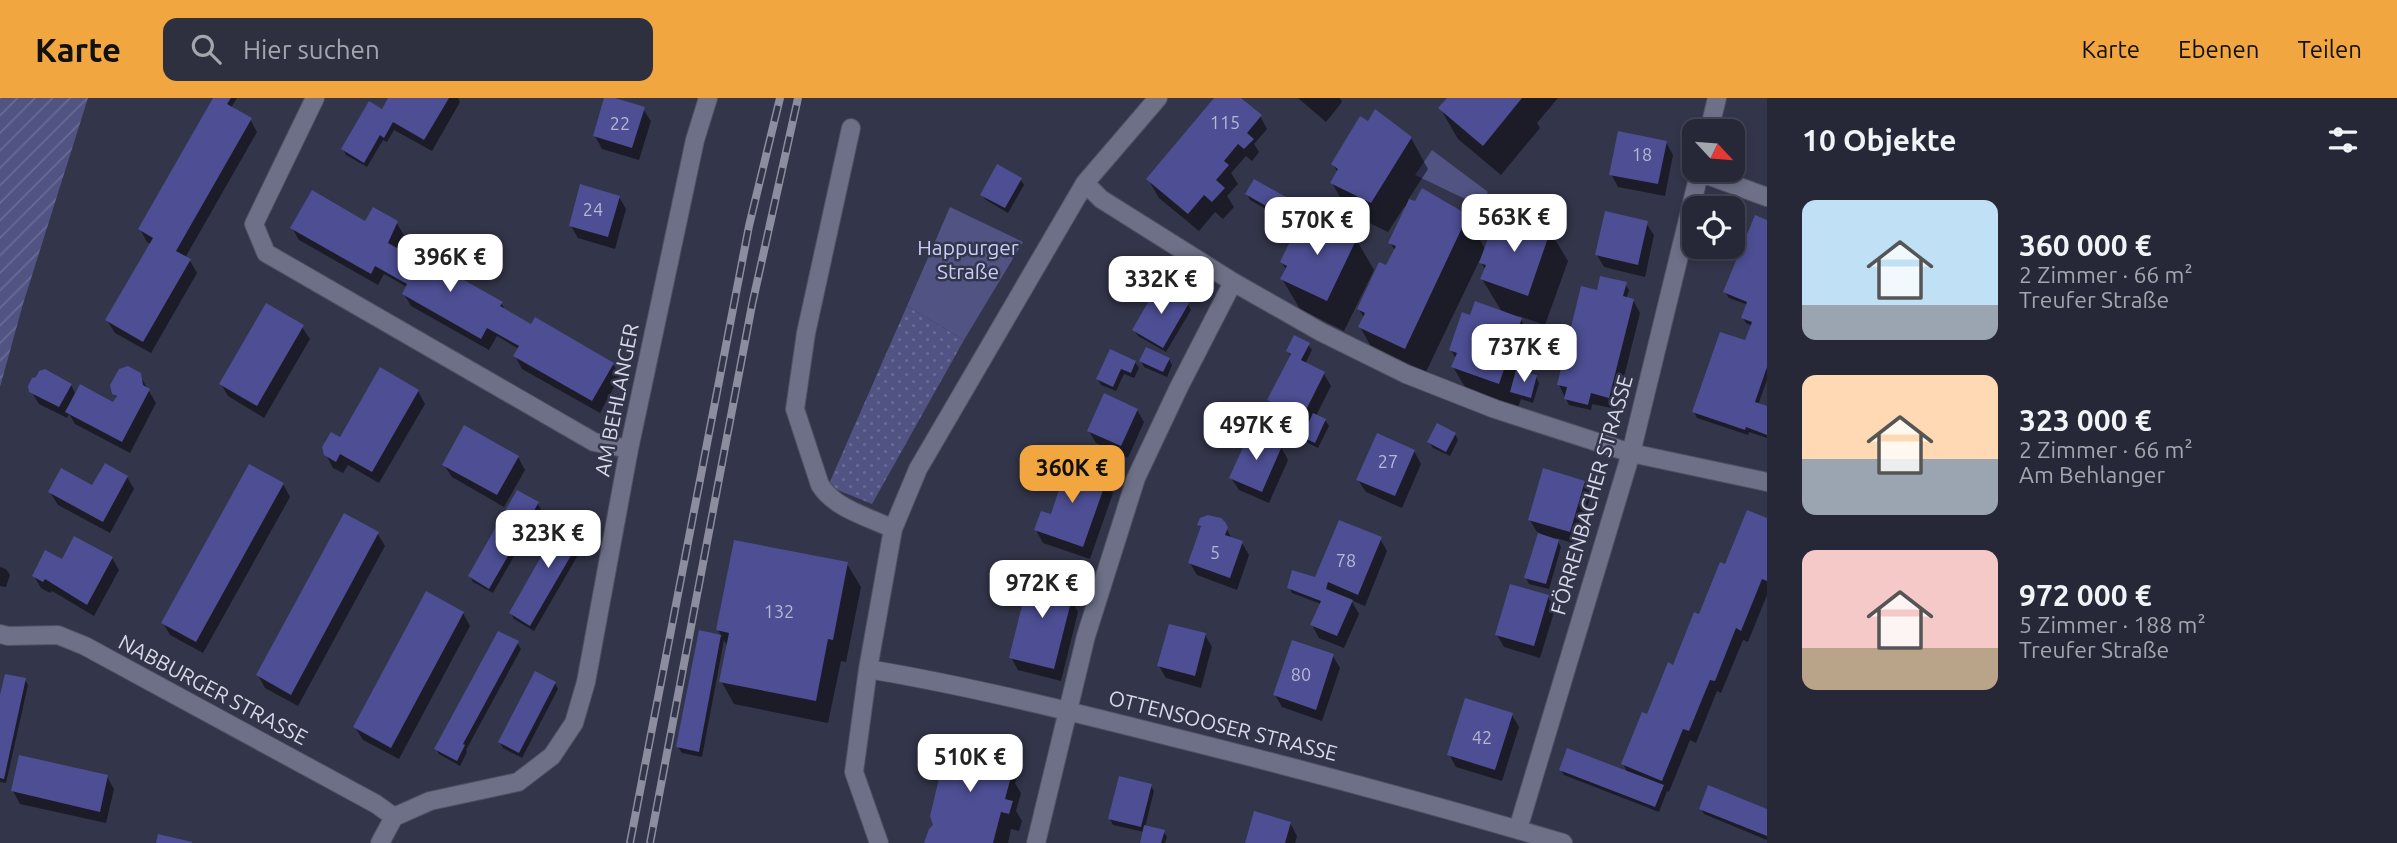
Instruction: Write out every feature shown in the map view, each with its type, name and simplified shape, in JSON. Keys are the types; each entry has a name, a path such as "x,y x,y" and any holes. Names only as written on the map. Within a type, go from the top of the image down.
{"street":[{"path":"316,98 254,224 266,253 594,442 629,449"},
{"name":"AM BEHLANGER","path":"394,817 430,801 518,782 552,757 575,723 589,669 629,449 695,140 708,98"},
{"path":"879,843 854,772 868,669 893,528 918,469 1085,183 1158,98"},
{"path":"1712,119 1717,98"},
{"path":"851,128 806,332 795,409 825,494 839,504 893,528"},
{"name":"FÖRRENBACHER STRASSE","path":"1518,829 1631,453 1697,182"},
{"path":"1728,182 1767,197"},
{"path":"1085,183 1101,199 1233,282 1321,332 1406,374 1515,416 1631,453 1767,482"},
{"path":"1036,843 1086,636 1136,478 1233,282"},
{"name":"NABBURGER STRASSE","path":"0,634 58,635 85,646 376,804 394,817"},
{"name":"OTTENSOOSER STRASSE","path":"868,669 1069,711 1310,771 1563,843"},
{"path":"380,843 394,817"}],"green space":[{"path":"0,98 88,98 23,304 0,387"},
{"path":"1432,150 1488,192 1480,206 1415,175"},
{"name":"Happurger Straße","path":"950,207 1023,242 964,340 907,306"},
{"path":"907,306 964,340 872,504 828,486"}],"building":[{"path":"213,98 231,98 227,104 252,118 176,251 191,259 143,342 105,320 153,238 138,229"},
{"path":"388,98 449,98 424,140 393,122 384,138 380,135 364,163 341,149 369,101 382,109"},
{"path":"604,98 615,98 645,107 632,148 593,136"},
{"path":"1214,98 1241,98 1262,115 1247,133 1254,139 1244,149 1238,144 1224,161 1229,165 1216,180 1225,188 1212,202 1204,195 1188,214 1146,179"},
{"path":"1447,98 1522,98 1483,146 1438,108"},
{"path":"1375,109 1412,137 1371,203 1330,183 1338,169 1331,164 1360,116 1368,121"},
{"path":"1618,131 1667,141 1658,184 1609,175"},
{"path":"997,164 1022,178 1005,208 980,195"},
{"path":"1254,179 1293,201 1284,216 1245,194"},
{"path":"580,184 620,196 608,237 569,226"},
{"path":"1422,188 1468,215 1405,349 1358,327 1365,313 1357,309 1379,262 1386,265 1396,246 1388,243 1409,199 1415,201"},
{"path":"312,190 365,221 373,207 398,221 388,243 420,261 423,257 503,302 500,306 531,324 535,317 614,363 592,401 513,356 519,346 487,328 481,339 402,294 407,284 375,266 371,274 290,228"},
{"path":"1605,211 1648,221 1638,265 1595,255"},
{"path":"1503,213 1551,229 1528,296 1480,279 1486,265 1479,263 1492,227 1498,229"},
{"path":"1311,215 1357,238 1327,301 1280,279 1287,266 1280,262 1297,227 1303,230"},
{"path":"1755,215 1767,220 1767,367 1755,402 1767,406 1767,435 1692,412 1720,332 1745,340 1752,322 1741,318 1747,302 1723,292 1737,259 1745,259 1745,239"},
{"path":"1600,276 1627,282 1623,296 1634,299 1609,398 1591,393 1588,405 1564,399 1567,387 1557,385 1581,286 1597,290"},
{"path":"1158,285 1189,303 1163,348 1132,330"},
{"path":"1475,301 1522,318 1499,384 1451,367 1457,353 1449,350 1462,312 1470,315"},
{"path":"266,303 304,325 257,406 219,384"},
{"path":"1294,335 1310,343 1301,360 1325,372 1302,418 1267,400 1291,354 1286,351"},
{"path":"1146,347 1170,358 1163,372 1139,361"},
{"path":"1110,349 1136,361 1131,373 1121,369 1113,387 1096,379"},
{"path":"128,366 141,373 143,385 150,389 122,442 65,412 80,384 113,402 117,396 112,394 110,385 119,369"},
{"path":"380,367 419,390 372,472 340,454 336,462 324,455 322,447 331,432 340,437"},
{"path":"45,369 72,384 59,407 29,392 28,386 32,378"},
{"path":"1516,370 1537,375 1531,398 1510,392"},
{"path":"1104,393 1138,409 1121,446 1087,431"},
{"path":"1313,413 1326,419 1315,443 1302,437"},
{"path":"1437,423 1456,433 1446,452 1427,442"},
{"path":"464,425 519,456 497,495 442,465"},
{"path":"1250,432 1282,446 1262,492 1229,478"},
{"path":"1377,433 1415,450 1395,496 1356,480"},
{"path":"1057,462 1107,479 1083,547 1034,530 1041,511 1051,514 1060,486 1051,482"},
{"path":"105,463 128,476 103,522 48,492 61,468 92,485"},
{"path":"249,464 284,483 196,642 161,623"},
{"path":"1543,468 1585,481 1570,532 1528,520"},
{"path":"517,490 539,502 489,589 468,576"},
{"path":"1747,510 1767,518 1767,581 1762,579 1741,631 1736,628 1715,681 1710,680 1689,731 1683,729 1662,781 1621,764 1642,712 1647,714 1668,662 1673,665 1694,612 1699,614 1720,562 1725,564"},
{"path":"344,513 379,532 291,695 256,675"},
{"path":"1208,515 1221,518 1225,522 1228,527 1225,535 1243,541 1230,578 1188,563 1201,526 1197,525 1200,518"},
{"path":"564,516 587,528 530,626 509,613"},
{"path":"1339,520 1382,537 1358,595 1328,582 1326,589 1353,600 1337,636 1310,625 1321,601 1287,588 1292,570 1315,577"},
{"path":"1538,533 1559,540 1546,584 1524,578"},
{"path":"74,536 113,557 87,605 45,579 43,582 32,576 45,550 62,559"},
{"path":"734,540 848,562 833,640 828,639 816,701 719,682 729,633 716,630"},
{"path":"1031,569 1069,579 1065,597 1072,598 1054,669 1009,658"},
{"path":"1510,584 1549,595 1534,646 1495,635"},
{"path":"426,591 464,612 391,748 353,727"},
{"path":"1169,624 1206,633 1195,676 1157,666"},
{"path":"699,630 721,635 699,752 676,747"},
{"path":"498,631 519,641 463,744 465,745 457,761 434,749"},
{"path":"1292,640 1334,654 1316,710 1273,695"},
{"path":"535,671 556,682 519,753 498,742"},
{"path":"5,674 26,678 4,779 0,778 0,695"},
{"path":"1465,698 1513,713 1495,770 1447,755"},
{"path":"949,737 1009,751 1004,771 1012,773 1005,799 1013,801 1009,814 1001,812 993,843 924,843 933,825 930,816"},
{"path":"1567,748 1664,785 1655,807 1559,770"},
{"path":"19,755 108,775 100,812 11,791"},
{"path":"1119,776 1152,784 1141,827 1108,819"},
{"path":"1708,785 1767,809 1767,836 1699,809"},
{"path":"1254,811 1291,822 1285,843 1245,843"},
{"path":"1144,825 1165,830 1161,843 1140,843"},
{"path":"158,834 192,842 192,843 156,843"}],"railway":[{"path":"630,843 749,226 780,98"},
{"path":"650,843 752,305 798,98"}]}
